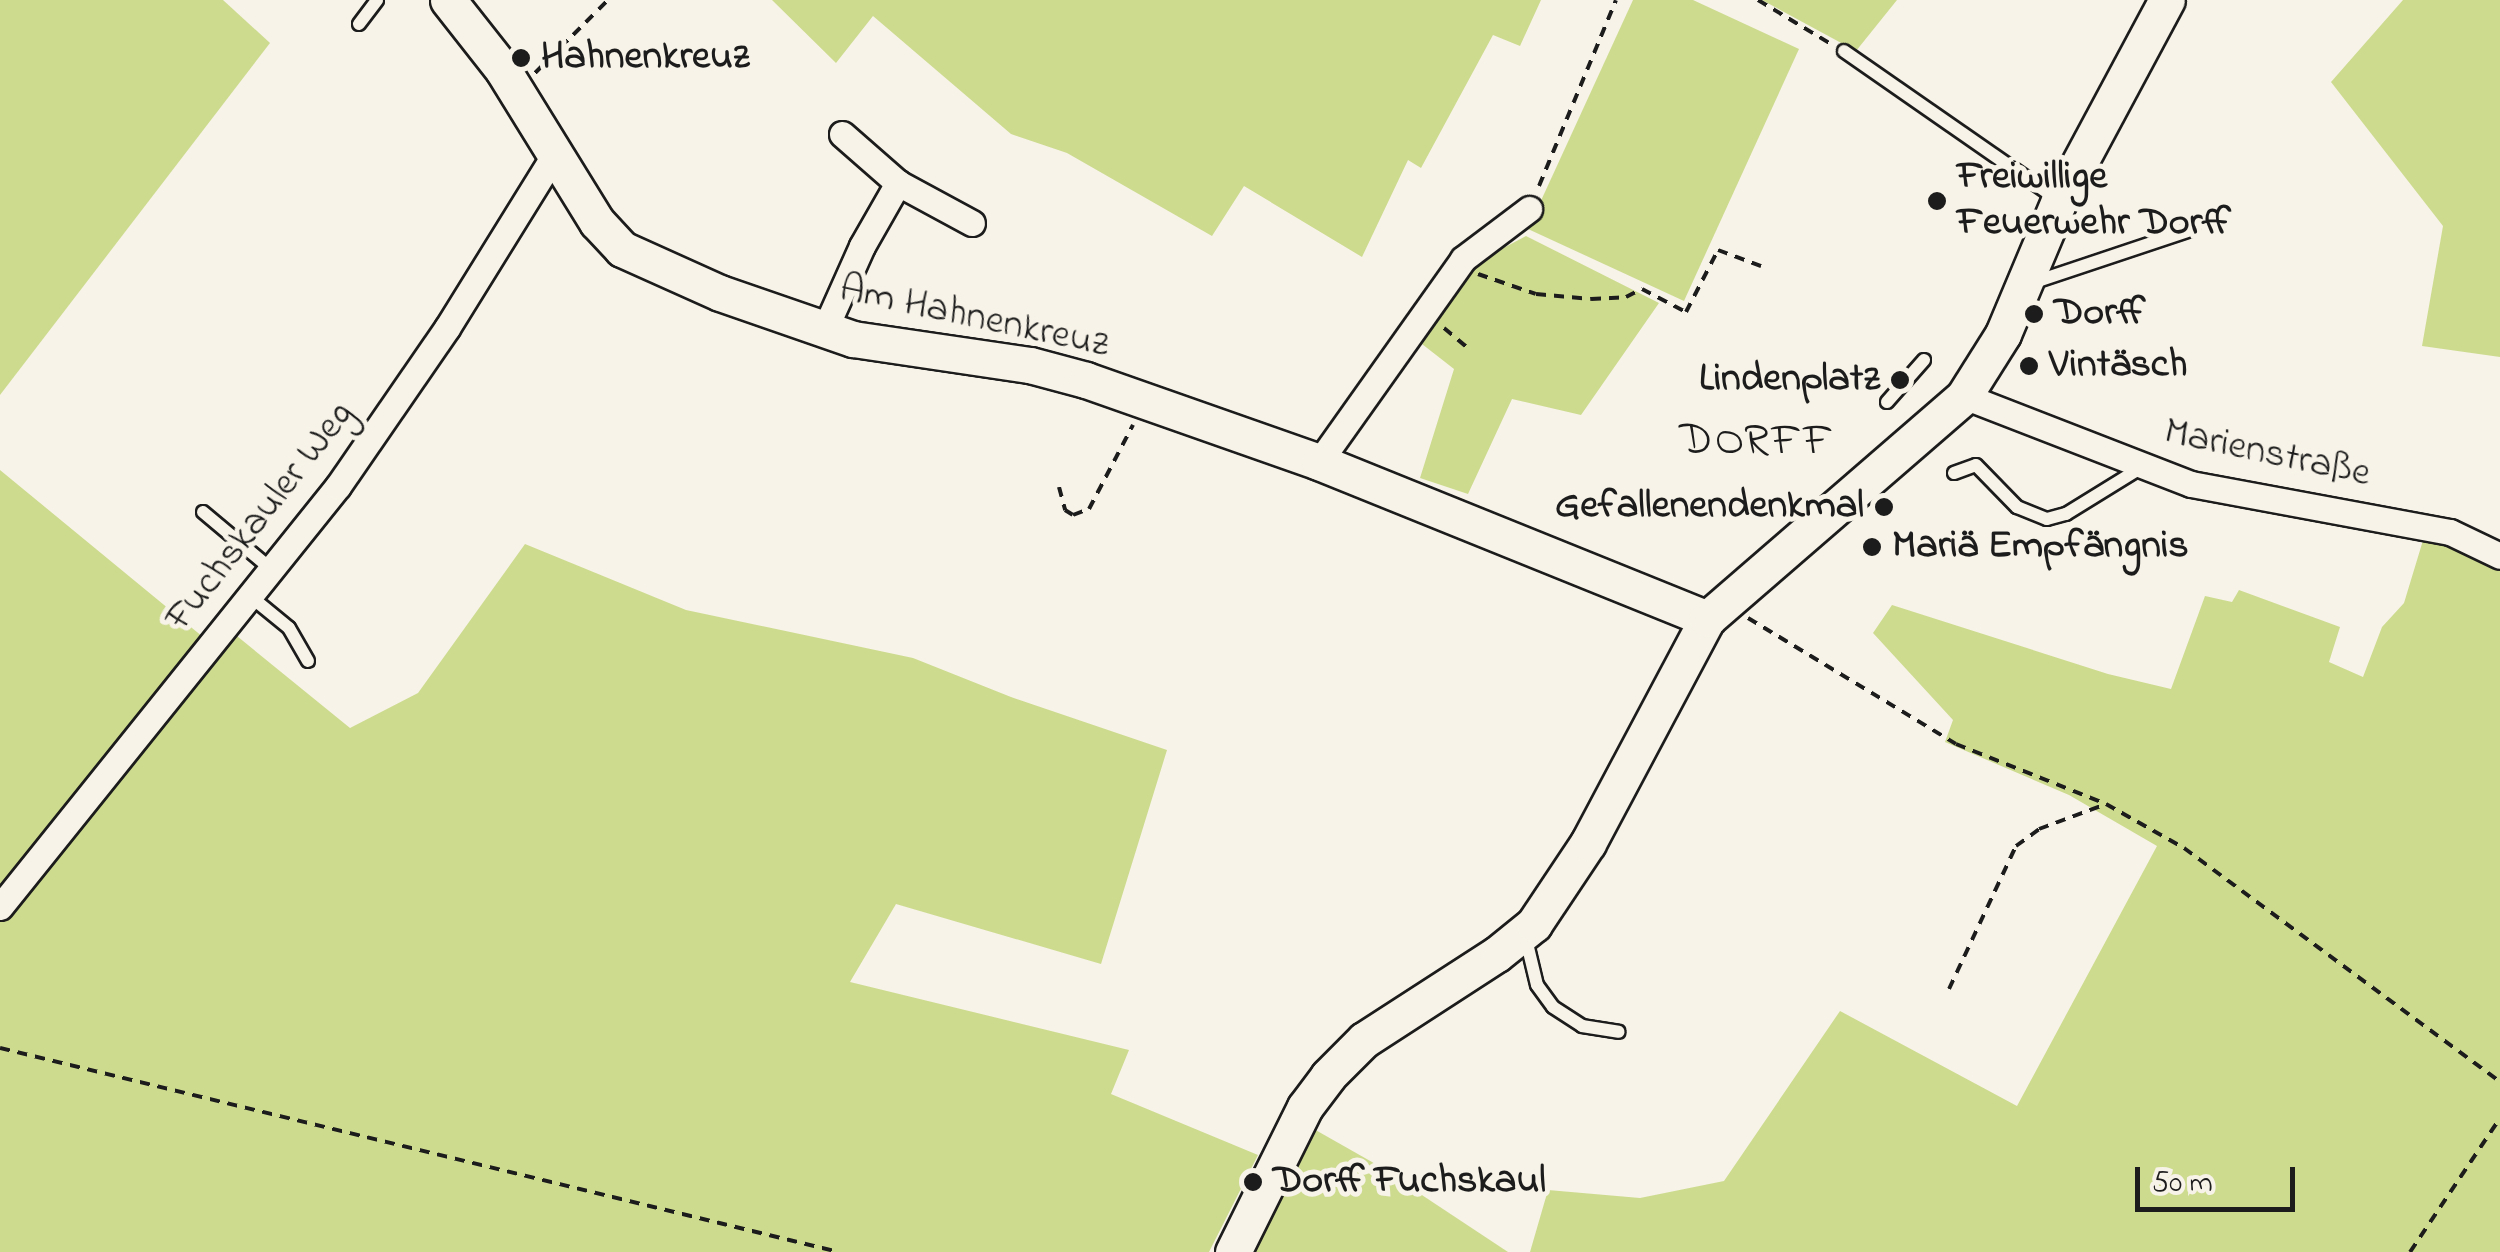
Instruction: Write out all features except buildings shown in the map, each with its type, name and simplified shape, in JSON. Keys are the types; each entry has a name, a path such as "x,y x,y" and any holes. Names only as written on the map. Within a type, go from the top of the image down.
{"street":[{"name":"Am Hahnenkreuz","path":"448,0 515,88 597,222 622,250 720,293 824,331 869,342 1030,366 1141,400 1716,610"},
{"path":"1234,1252 1305,1108 1328,1076 1364,1040 1524,933 1564,883 1716,610 1964,396 2003,334 2059,200 2167,0"},
{"path":"842,134 898,183 972,223"},
{"name":"Fuchskauler Weg","path":"0,907 338,486 446,328 554,154"},
{"path":"824,331 862,246 898,183"},
{"path":"1319,462 1464,259 1529,209"},
{"name":"Marienstraße","path":"1964,396 2191,484 2450,532 2500,556"}],"lane":[{"path":"358,24 377,0"},
{"path":"1844,52 2059,200"},
{"path":"2023,286 2193,229"},
{"path":"1888,402 1924,360"},
{"path":"1954,473 1976,465 2017,507 2047,519 2066,514 2142,467"},
{"path":"203,512 271,569"},
{"path":"250,596 289,628 308,661"},
{"path":"1524,933 1534,957 1537,985 1553,1007 1582,1026 1618,1032"}],"path":[{"path":"515,88 608,0"},
{"path":"1529,209 1616,0"},
{"path":"1758,0 1844,52"},
{"path":"1464,269 1536,294 1626,297 1642,288 1686,312 1718,250 1761,266"},
{"path":"1443,327 1470,350"},
{"path":"1059,488 1065,510 1073,514 1089,509 1120,454 1141,400"},
{"path":"1716,610 1956,744 2106,804 2184,848 2500,1082"},
{"path":"1950,990 2016,846 2039,829 2106,804"},
{"path":"0,1048 840,1252"},
{"path":"2410,1252 2500,1118"}],"green space":[{"path":"0,0 223,0 270,43 0,395"},
{"path":"772,0 1541,0 1520,46 1493,35 1421,168 1408,160 1362,257 1244,186 1212,236 1067,153 1011,134 873,16 836,63"},
{"path":"1633,0 1693,0 1799,49 1684,301 1528,229"},
{"path":"1762,0 1897,0 1856,51"},
{"path":"2403,0 2500,0 2500,357 2422,346 2443,226 2331,82"},
{"path":"1526,236 1659,303 1581,415 1512,399 1468,494 1420,478 1454,369 1413,337 1464,269"},
{"path":"0,470 203,637 232,632 350,728 418,693 525,544 686,610 913,658 1011,697 1167,750 1101,964 896,904 850,982 1129,1050 1111,1094 1258,1155 1209,1252 0,1252"},
{"path":"2424,537 2488,559 2500,571 2500,1252 1530,1252 1548,1190 1640,1198 1724,1181 1840,1011 2017,1106 2157,846 2069,795 1945,742 1953,720 1873,633 1892,605 2108,674 2171,689 2205,596 2232,602 2239,590 2340,627 2329,662 2363,677 2382,627 2404,603"},
{"path":"1312,1128 1372,1162 1508,1252 1246,1252"}],"place":[{"name":"Hahnenkreuz","path":"521,58"},
{"name":"Freiwillige Feuerwehr Dorff","path":"1937,201"},
{"name":"Dorff","path":"2034,314"},
{"name":"Vintäsch","path":"2029,366"},
{"name":"Lindenplatz","path":"1900,380"},
{"name":"Gefallenendenkmal","path":"1884,507"},
{"name":"Mariä Empfängnis","path":"1872,547"},
{"name":"Dorff Fuchskaul","path":"1253,1182"}],"district":[{"name":"DORFF","path":"1757,443"}]}
